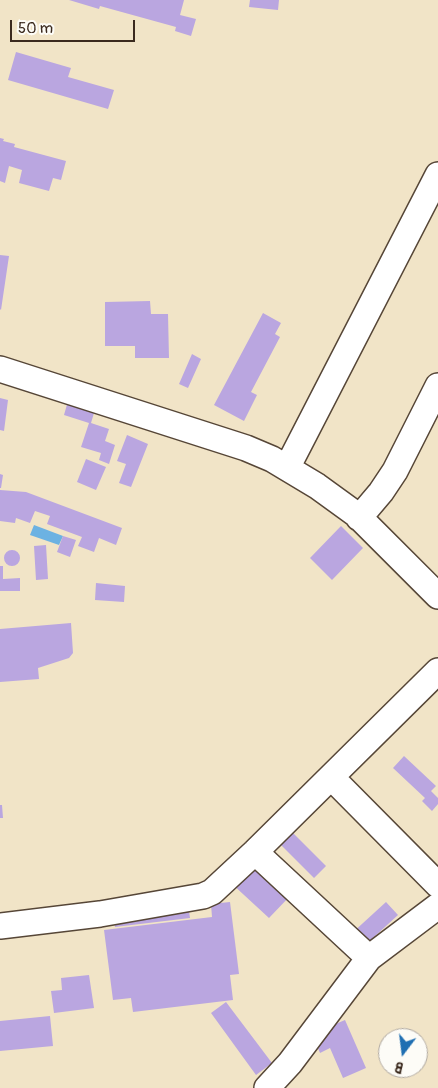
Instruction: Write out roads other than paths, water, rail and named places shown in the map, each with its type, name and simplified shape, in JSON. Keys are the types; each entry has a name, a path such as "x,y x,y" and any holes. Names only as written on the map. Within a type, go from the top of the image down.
{"street":[{"path":"287,468 438,175"},
{"path":"0,369 246,448 287,468 317,486 359,518 438,596"},
{"path":"359,518 382,492 395,471 438,386"},
{"path":"0,926 100,914 203,896 212,892 438,671"},
{"path":"331,777 438,884"},
{"path":"255,852 369,958"},
{"path":"267,1088 290,1063 369,958 438,906"}],"water":[{"path":"34,525 63,536 59,545 30,535"}]}
